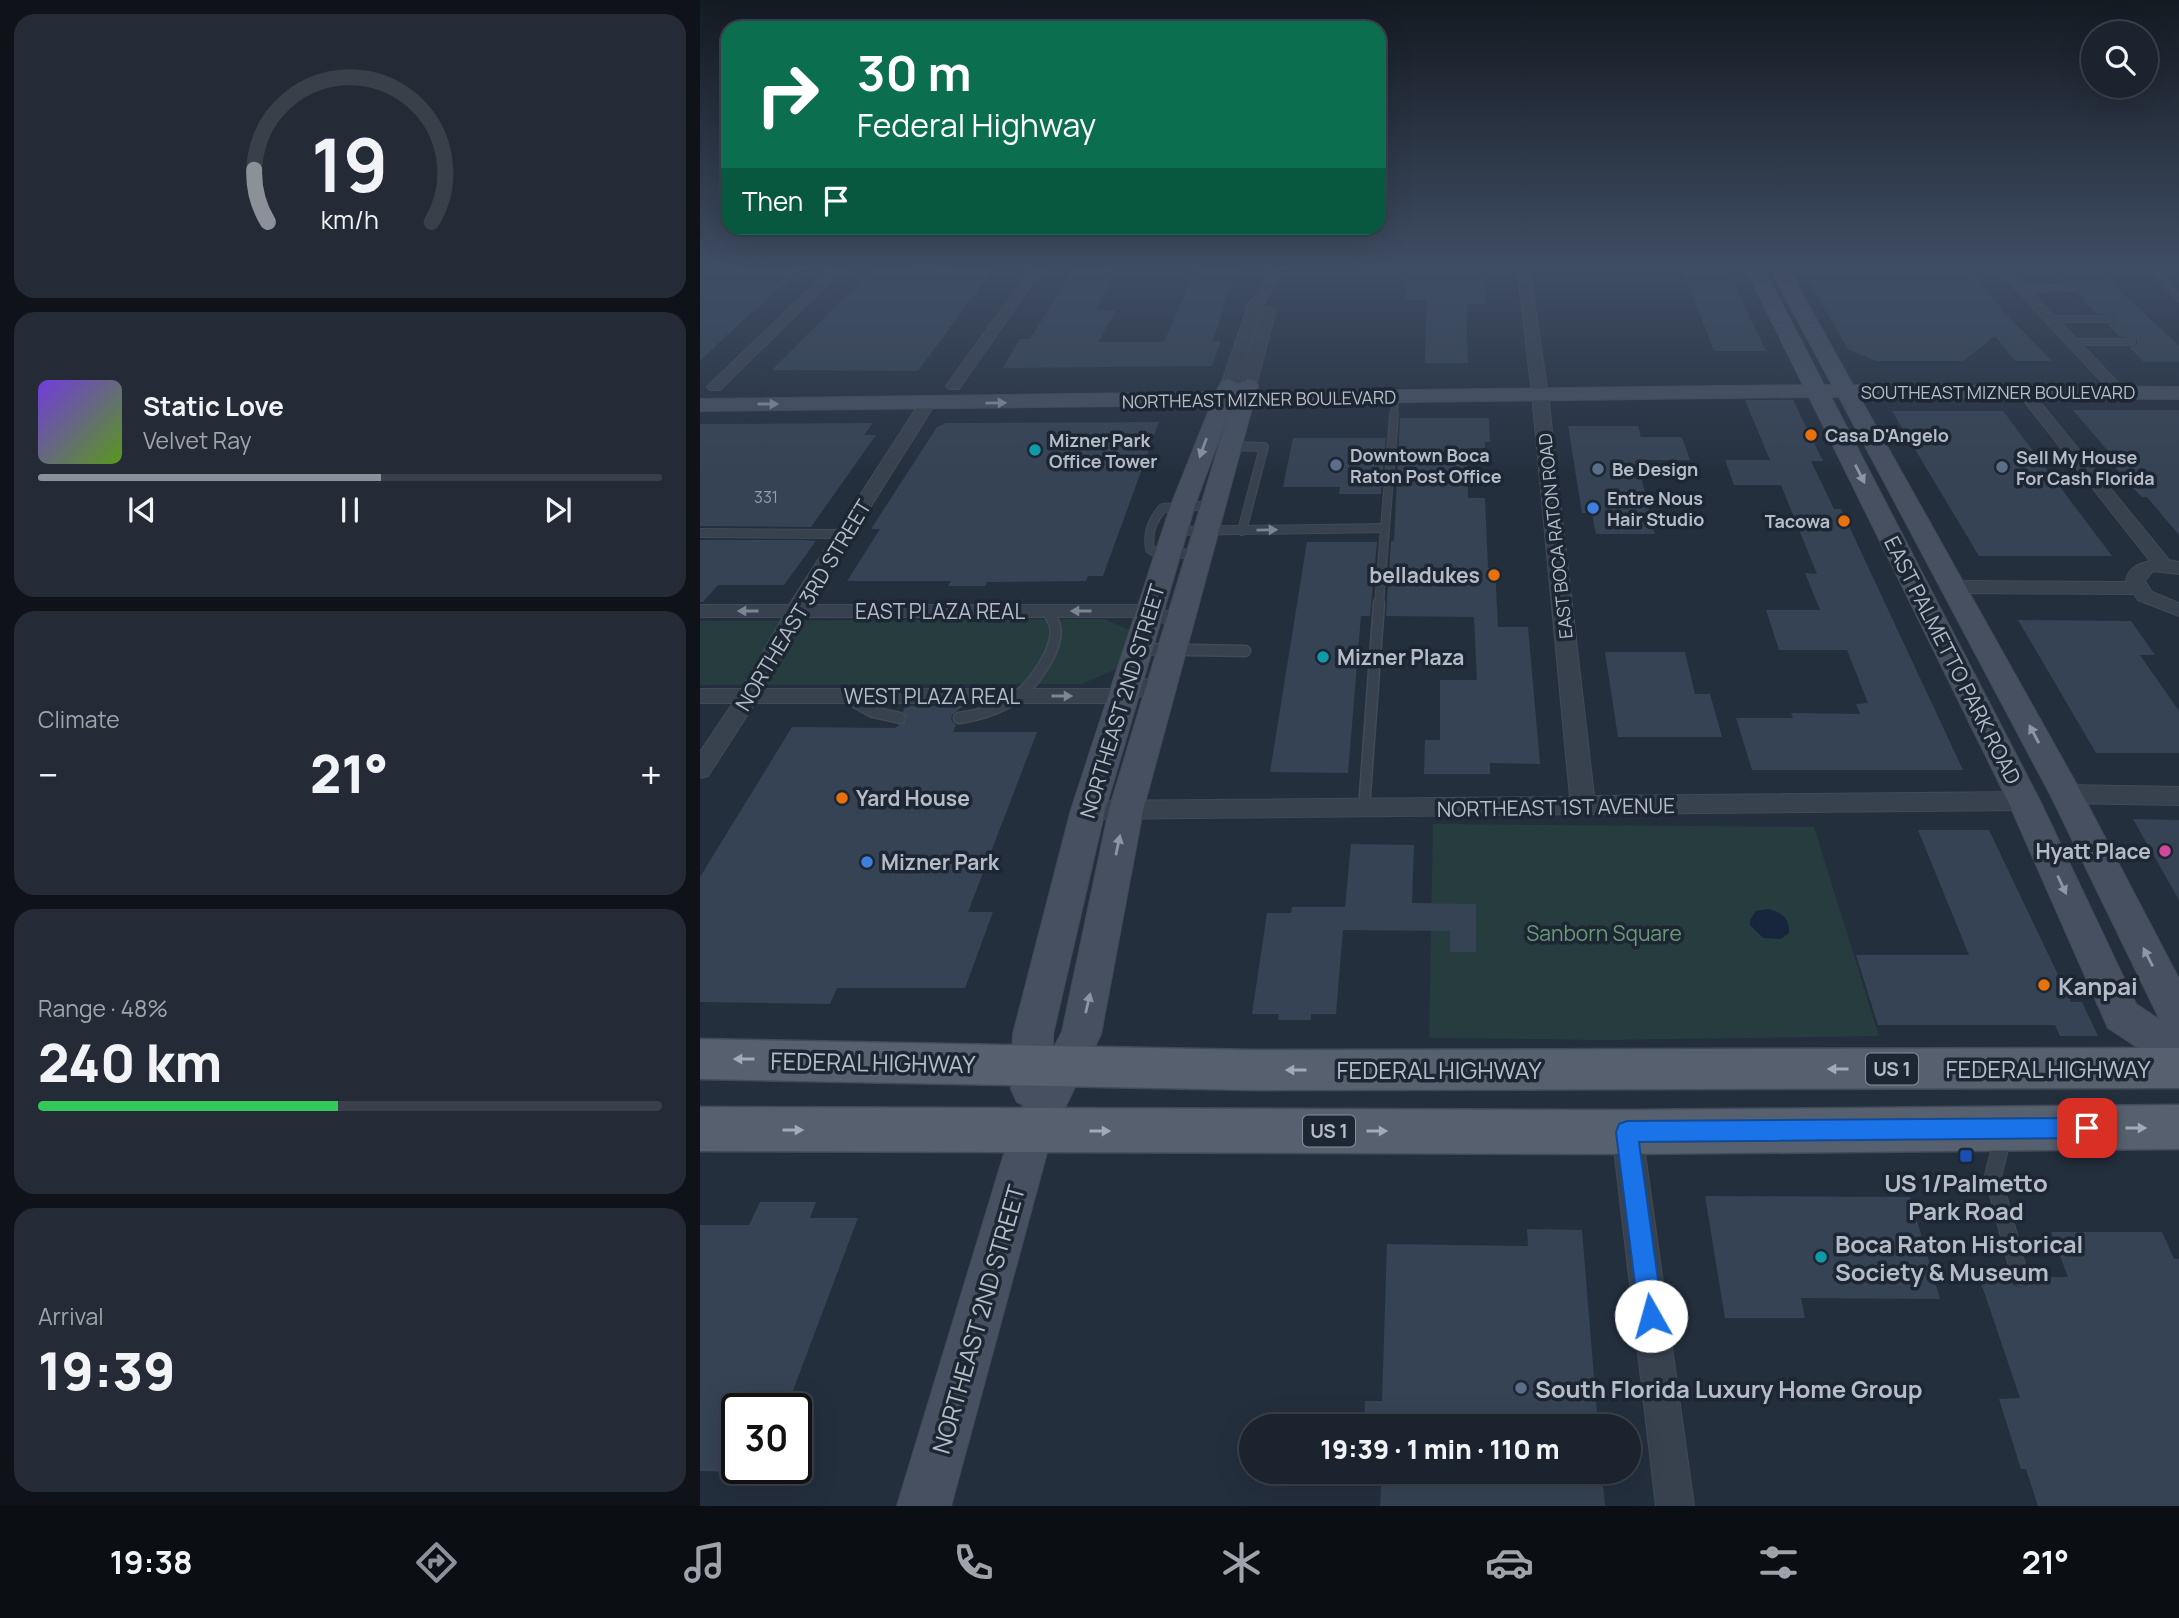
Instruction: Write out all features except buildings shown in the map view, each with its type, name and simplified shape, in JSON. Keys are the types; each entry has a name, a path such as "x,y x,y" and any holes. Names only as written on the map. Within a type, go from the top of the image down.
{"main road":[{"name":"EAST PALMETTO PARK ROAD","path":"1798,335 1954,587 2066,794 2176,1048"},
{"name":"EAST PALMETTO PARK ROAD","path":"1808,335 2122,1016 2176,1048"},
{"name":"SOUTHEAST MIZNER BOULEVARD","path":"1829,384 2025,393 2179,380"},
{"name":"NORTHEAST MIZNER BOULEVARD","path":"700,405 927,404 1236,392 1829,384"},
{"name":"SOUTHEAST MIZNER BOULEVARD","path":"1829,384 2113,386 2179,393"},
{"name":"NORTHEAST MIZNER BOULEVARD","path":"705,388 954,386 1395,397 1539,388"},
{"name":"NORTHEAST 2ND STREET","path":"924,1506 1049,1066 1081,1034 1126,810 1230,446 1236,392"},
{"name":"NORTHEAST 2ND STREET","path":"1049,1066 1033,1034 1088,810 1183,505 1236,392"},
{"name":"FEDERAL HIGHWAY","path":"700,1059 1253,1070 2176,1048"},
{"name":"US 1","path":"700,1129 1627,1132 2179,1127"}],"street":[{"path":"705,388 763,335"},
{"path":"954,386 990,335"},
{"name":"NORTHEAST 2ND STREET","path":"1236,392 1248,335"},
{"name":"NORTHEAST 2ND STREET","path":"1236,392 1261,335"},
{"name":"EAST BOCA RATON ROAD","path":"1532,335 1583,807"},
{"path":"2066,335 2113,386"},
{"path":"2025,393 2171,566"},
{"name":"NORTHEAST 3RD STREET","path":"700,770 749,696 808,589 927,404"},
{"path":"2171,566 2141,569 2136,574 2135,581 2138,588 2156,602 2179,610"},
{"path":"1954,587 2138,588"},
{"name":"EAST PLAZA REAL","path":"700,611 1149,611 1175,636"},
{"name":"WEST PLAZA REAL","path":"700,696 1122,696 1161,681"},
{"path":"2066,794 2179,796"},
{"name":"NORTHEAST 1ST AVENUE","path":"1088,810 2024,801"},
{"path":"1627,1132 1675,1506"}],"lane":[{"path":"2072,342 2132,342"},
{"path":"1364,808 1395,397"},
{"path":"1230,446 1264,447 1242,531"},
{"path":"1213,505 1163,508 1158,512 1151,530 1148,542 1150,549 1167,554 1242,531 1385,528"},
{"path":"1175,531 1202,543"},
{"path":"700,533 845,534"},
{"path":"959,718 983,714 1018,696 1052,652 1056,628 1048,611"},
{"path":"1137,649 1175,636 1245,651"},
{"path":"844,696 873,712 900,718"},
{"path":"2006,1129 1993,1176 2020,1277"}],"green space":[{"path":"1104,619 1132,631 1116,669 1082,684 700,685 700,621"},
{"name":"Sanborn Square","path":"1433,824 1814,827 1879,1036 1604,1040 1429,1038"}],"water":[{"path":"1768,909 1781,914 1788,923 1789,933 1781,939 1763,938 1750,925 1756,911"}],"place":[{"name":"Casa D'Angelo","path":"1811,435"},
{"name":"Mizner Park Office Tower","path":"1035,450"},
{"name":"Downtown Boca Raton Post Office","path":"1336,465"},
{"name":"Sell My House For Cash Florida","path":"2002,467"},
{"name":"Be Design","path":"1598,469"},
{"name":"Entre Nous Hair Studio","path":"1593,508"},
{"name":"Tacowa","path":"1844,521"},
{"name":"belladukes","path":"1494,575"},
{"name":"Mizner Plaza","path":"1323,657"},
{"name":"Yard House","path":"842,798"},
{"name":"Hyatt Place","path":"2165,851"},
{"name":"Mizner Park","path":"867,862"},
{"name":"Kanpai","path":"2044,985"},
{"name":"US 1/Palmetto Park Road","path":"1966,1156"},
{"name":"Boca Raton Historical Society & Museum","path":"1821,1257"},
{"name":"South Florida Luxury Home Group","path":"1521,1388"}],"route":[{"path":"1651,1316 1627,1132 2087,1128"}]}
